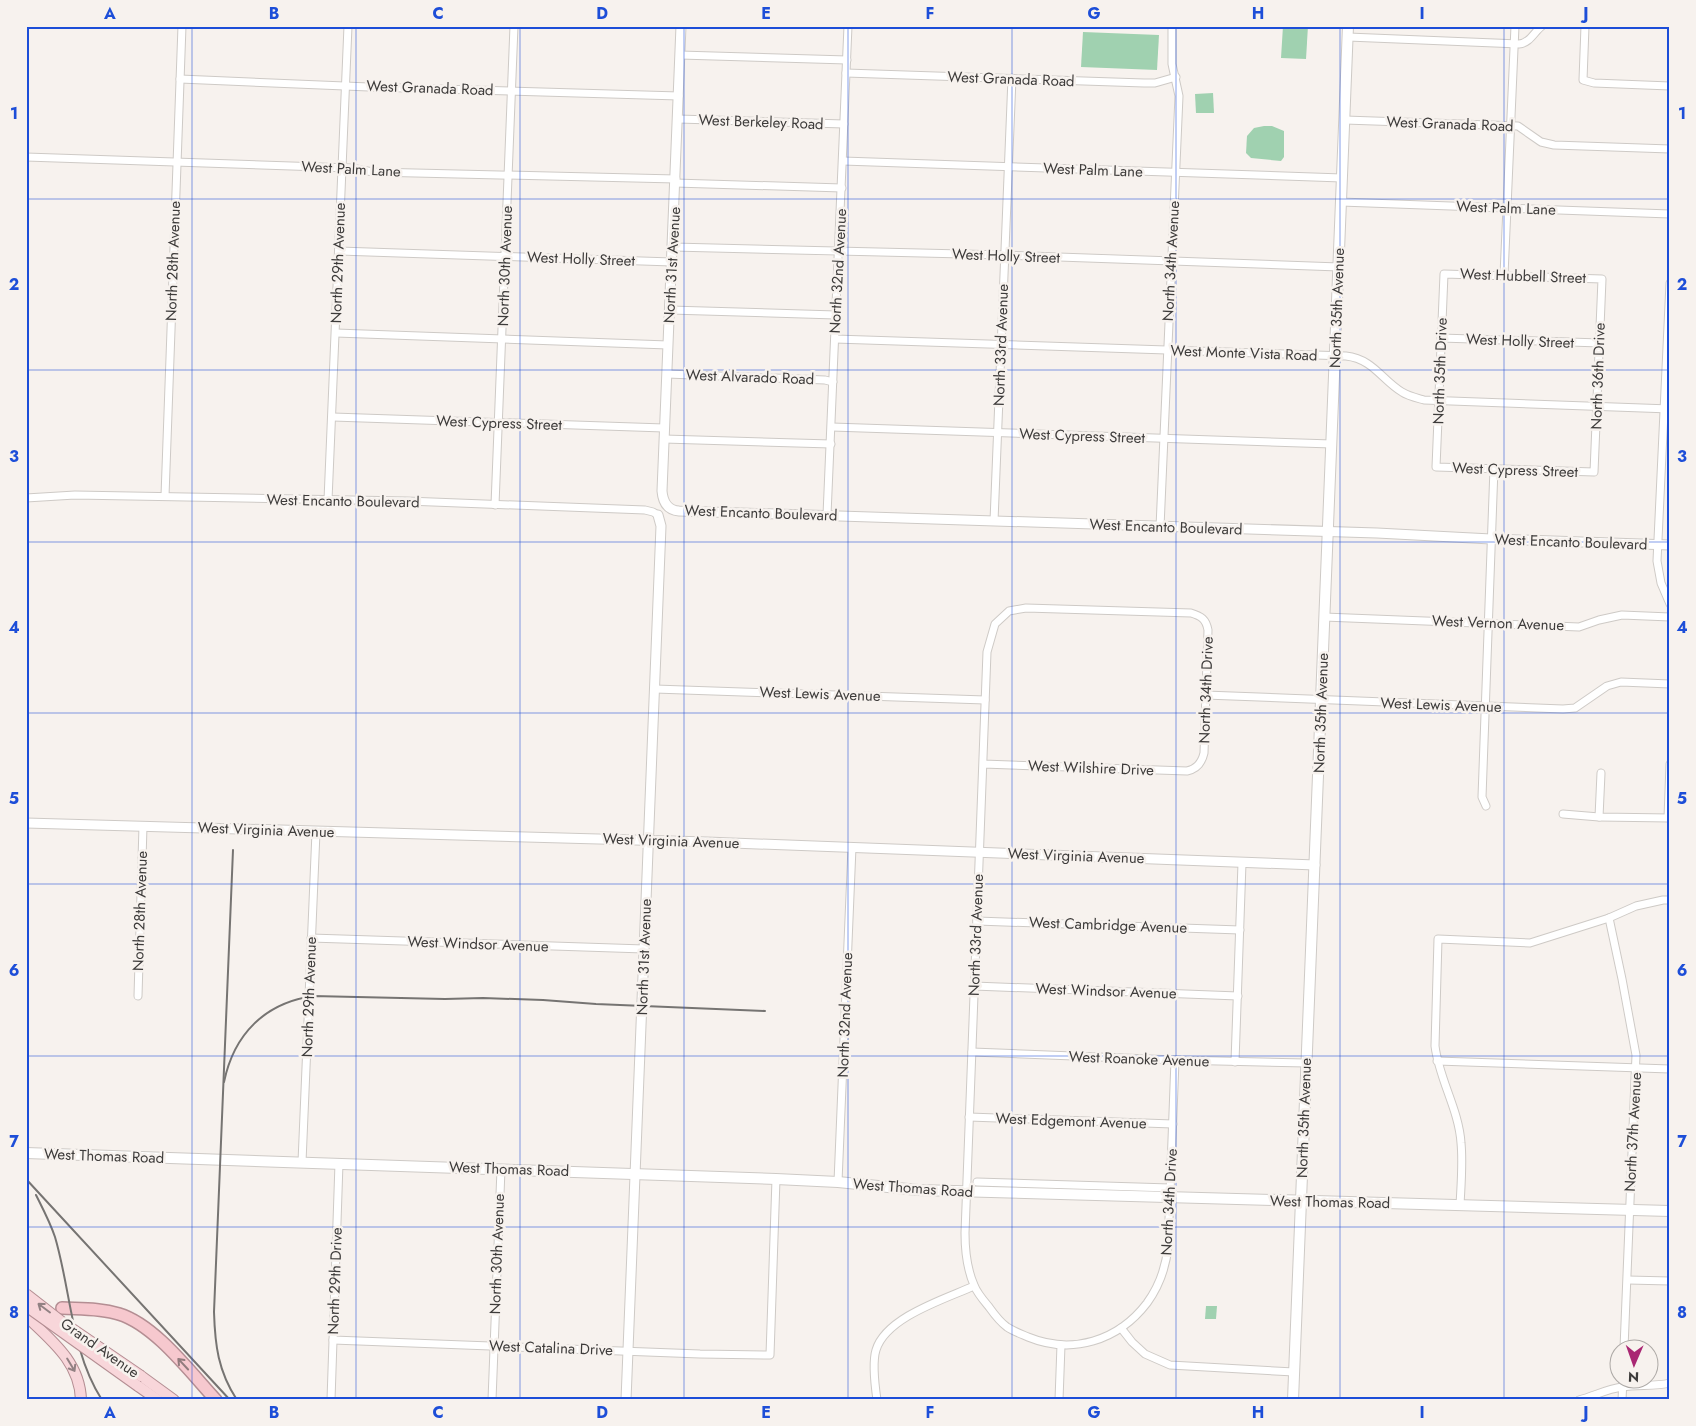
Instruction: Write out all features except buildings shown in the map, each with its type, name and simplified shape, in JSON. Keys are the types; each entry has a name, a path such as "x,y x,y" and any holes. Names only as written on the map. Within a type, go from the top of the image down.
{"highway":[{"path":"62,1308 102,1310 120,1314 137,1322 156,1336 216,1400"}],"main road":[{"name":"North 35th Avenue","path":"1293,1400 1348,32"},
{"name":"West Thomas Road","path":"26,1153 776,1179 838,1182 911,1190 967,1192 991,1187 1170,1193 1301,1202 1670,1212"},
{"name":"Grand Avenue","path":"26,1294 140,1382 158,1400"},
{"name":"Grand Avenue","path":"26,1306 140,1382 174,1400"},
{"path":"26,1316 59,1348 72,1364 79,1380 81,1400"}],"street":[{"name":"North 28th Avenue","path":"165,496 182,26"},
{"name":"North 29th Avenue","path":"328,500 348,26"},
{"name":"North 30th Avenue","path":"495,505 514,26"},
{"name":"North 31st Avenue","path":"665,503 662,491 664,428 676,181 681,26"},
{"name":"North 32nd Avenue","path":"827,515 848,26"},
{"name":"North 34th Avenue","path":"1160,527 1179,96 1172,64 1172,26"},
{"path":"1504,275 1515,26"},
{"path":"1348,32 1524,44 1542,26"},
{"path":"1585,26 1583,80 1594,83 1670,86"},
{"path":"680,55 847,60"},
{"name":"West Granada Road","path":"846,73 1144,83 1155,83 1176,77"},
{"name":"West Granada Road","path":"180,78 679,96"},
{"name":"North 33rd Avenue","path":"994,521 1012,78"},
{"name":"West Berkeley Road","path":"678,119 844,124"},
{"name":"West Granada Road","path":"1344,120 1518,126 1541,142 1554,145 1670,149"},
{"name":"West Palm Lane","path":"26,157 342,168 373,172 508,174 842,188"},
{"name":"West Palm Lane","path":"843,161 1342,178"},
{"name":"West Palm Lane","path":"1341,202 1670,214"},
{"name":"West Holly Street","path":"673,247 1339,267"},
{"name":"West Holly Street","path":"339,251 672,262"},
{"name":"West Hubbell Street","path":"1444,274 1602,279"},
{"name":"North 35th Drive","path":"1436,467 1444,274"},
{"name":"North 36th Drive","path":"1594,472 1602,279"},
{"path":"1670,283 1667,409 1658,544 1658,569 1661,583 1670,604"},
{"path":"670,310 836,315"},
{"path":"336,333 668,345"},
{"name":"West Holly Street","path":"1441,338 1600,344"},
{"name":"West Monte Vista Road","path":"835,339 1351,357 1363,361 1383,374 1390,383 1404,394 1424,400 1667,409"},
{"name":"West Alvarado Road","path":"667,374 825,380 833,382"},
{"name":"West Cypress Street","path":"333,417 664,428"},
{"name":"West Cypress Street","path":"832,427 1332,444"},
{"path":"664,439 831,444"},
{"name":"West Cypress Street","path":"1436,467 1594,472"},
{"path":"1486,806 1482,797 1494,468"},
{"name":"West Encanto Boulevard","path":"26,498 75,495 328,500 645,510 658,515"},
{"name":"West Encanto Boulevard","path":"665,503 671,509 679,511 1670,545"},
{"name":"North 31st Avenue","path":"626,1400 661,526 658,515"},
{"name":"North 33rd Avenue","path":"974,1286 966,1258 965,1244 987,652 995,624 1009,611 1026,608 1191,613 1200,615"},
{"name":"North 34th Drive","path":"1199,765 1204,753 1208,630 1206,622 1200,615"},
{"name":"West Vernon Avenue","path":"1324,617 1579,626 1622,615 1670,617"},
{"name":"West Lewis Avenue","path":"1205,695 1563,709 1575,708 1607,686 1621,682 1670,684"},
{"name":"West Lewis Avenue","path":"654,689 985,700"},
{"name":"West Wilshire Drive","path":"983,764 1187,771 1199,765"},
{"path":"1563,814 1599,817 1669,818 1670,764"},
{"path":"1599,817 1601,773"},
{"name":"West Virginia Avenue","path":"26,822 316,832 648,840 1315,865"},
{"name":"North 28th Avenue","path":"138,996 143,826"},
{"name":"North 29th Avenue","path":"302,1162 316,832"},
{"name":"North 32nd Avenue","path":"838,1182 852,847"},
{"path":"1235,1062 1242,863"},
{"path":"1460,1205 1462,1142 1437,1061 1435,1046 1438,940 1530,943 1609,918 1636,906 1670,900"},
{"name":"North 37th Avenue","path":"1609,918 1636,1055 1625,1338"},
{"name":"West Cambridge Avenue","path":"977,921 1240,930"},
{"name":"West Windsor Avenue","path":"311,938 644,949"},
{"name":"West Windsor Avenue","path":"974,986 1238,996"},
{"name":"West Roanoke Avenue","path":"972,1052 1306,1063"},
{"name":"North 34th Drive","path":"1121,1328 1135,1317 1155,1292 1163,1273 1168,1246 1175,1060"},
{"path":"1437,1061 1670,1069"},
{"name":"West Edgemont Avenue","path":"970,1118 1173,1124"},
{"name":"North 29th Drive","path":"331,1400 339,1163"},
{"name":"North 30th Avenue","path":"492,1400 501,1169"},
{"name":"West Catalina Drive","path":"333,1340 770,1356 776,1179"},
{"name":"West Thomas Road","path":"976,1182 991,1187"},
{"path":"1628,1280 1670,1281"},
{"path":"877,1400 875,1383 876,1351 886,1331 900,1320 974,1286 994,1314 1008,1327 1042,1343 1062,1345 1097,1341 1121,1328 1132,1342 1146,1354 1170,1365 1294,1372"},
{"path":"1059,1400 1062,1345"},
{"path":"1579,1400 1595,1396 1611,1388"}],"green space":[{"path":"1283,26 1308,26 1306,59 1281,58"},
{"path":"1083,32 1159,35 1157,70 1081,67"},
{"path":"1213,93 1214,113 1196,113 1195,94"},
{"path":"1272,126 1284,131 1284,157 1281,161 1251,158 1246,153 1247,136 1254,128"},
{"path":"1206,1306 1217,1306 1216,1319 1205,1319"}],"railway":[{"path":"233,850 214,1312 215,1336 219,1358 226,1379 237,1400"},
{"path":"224,1082 235,1049 254,1024 280,1006 313,996 483,998 765,1011"},
{"path":"26,1179 230,1400"},
{"path":"36,1195 55,1237 84,1362 102,1400"}]}
